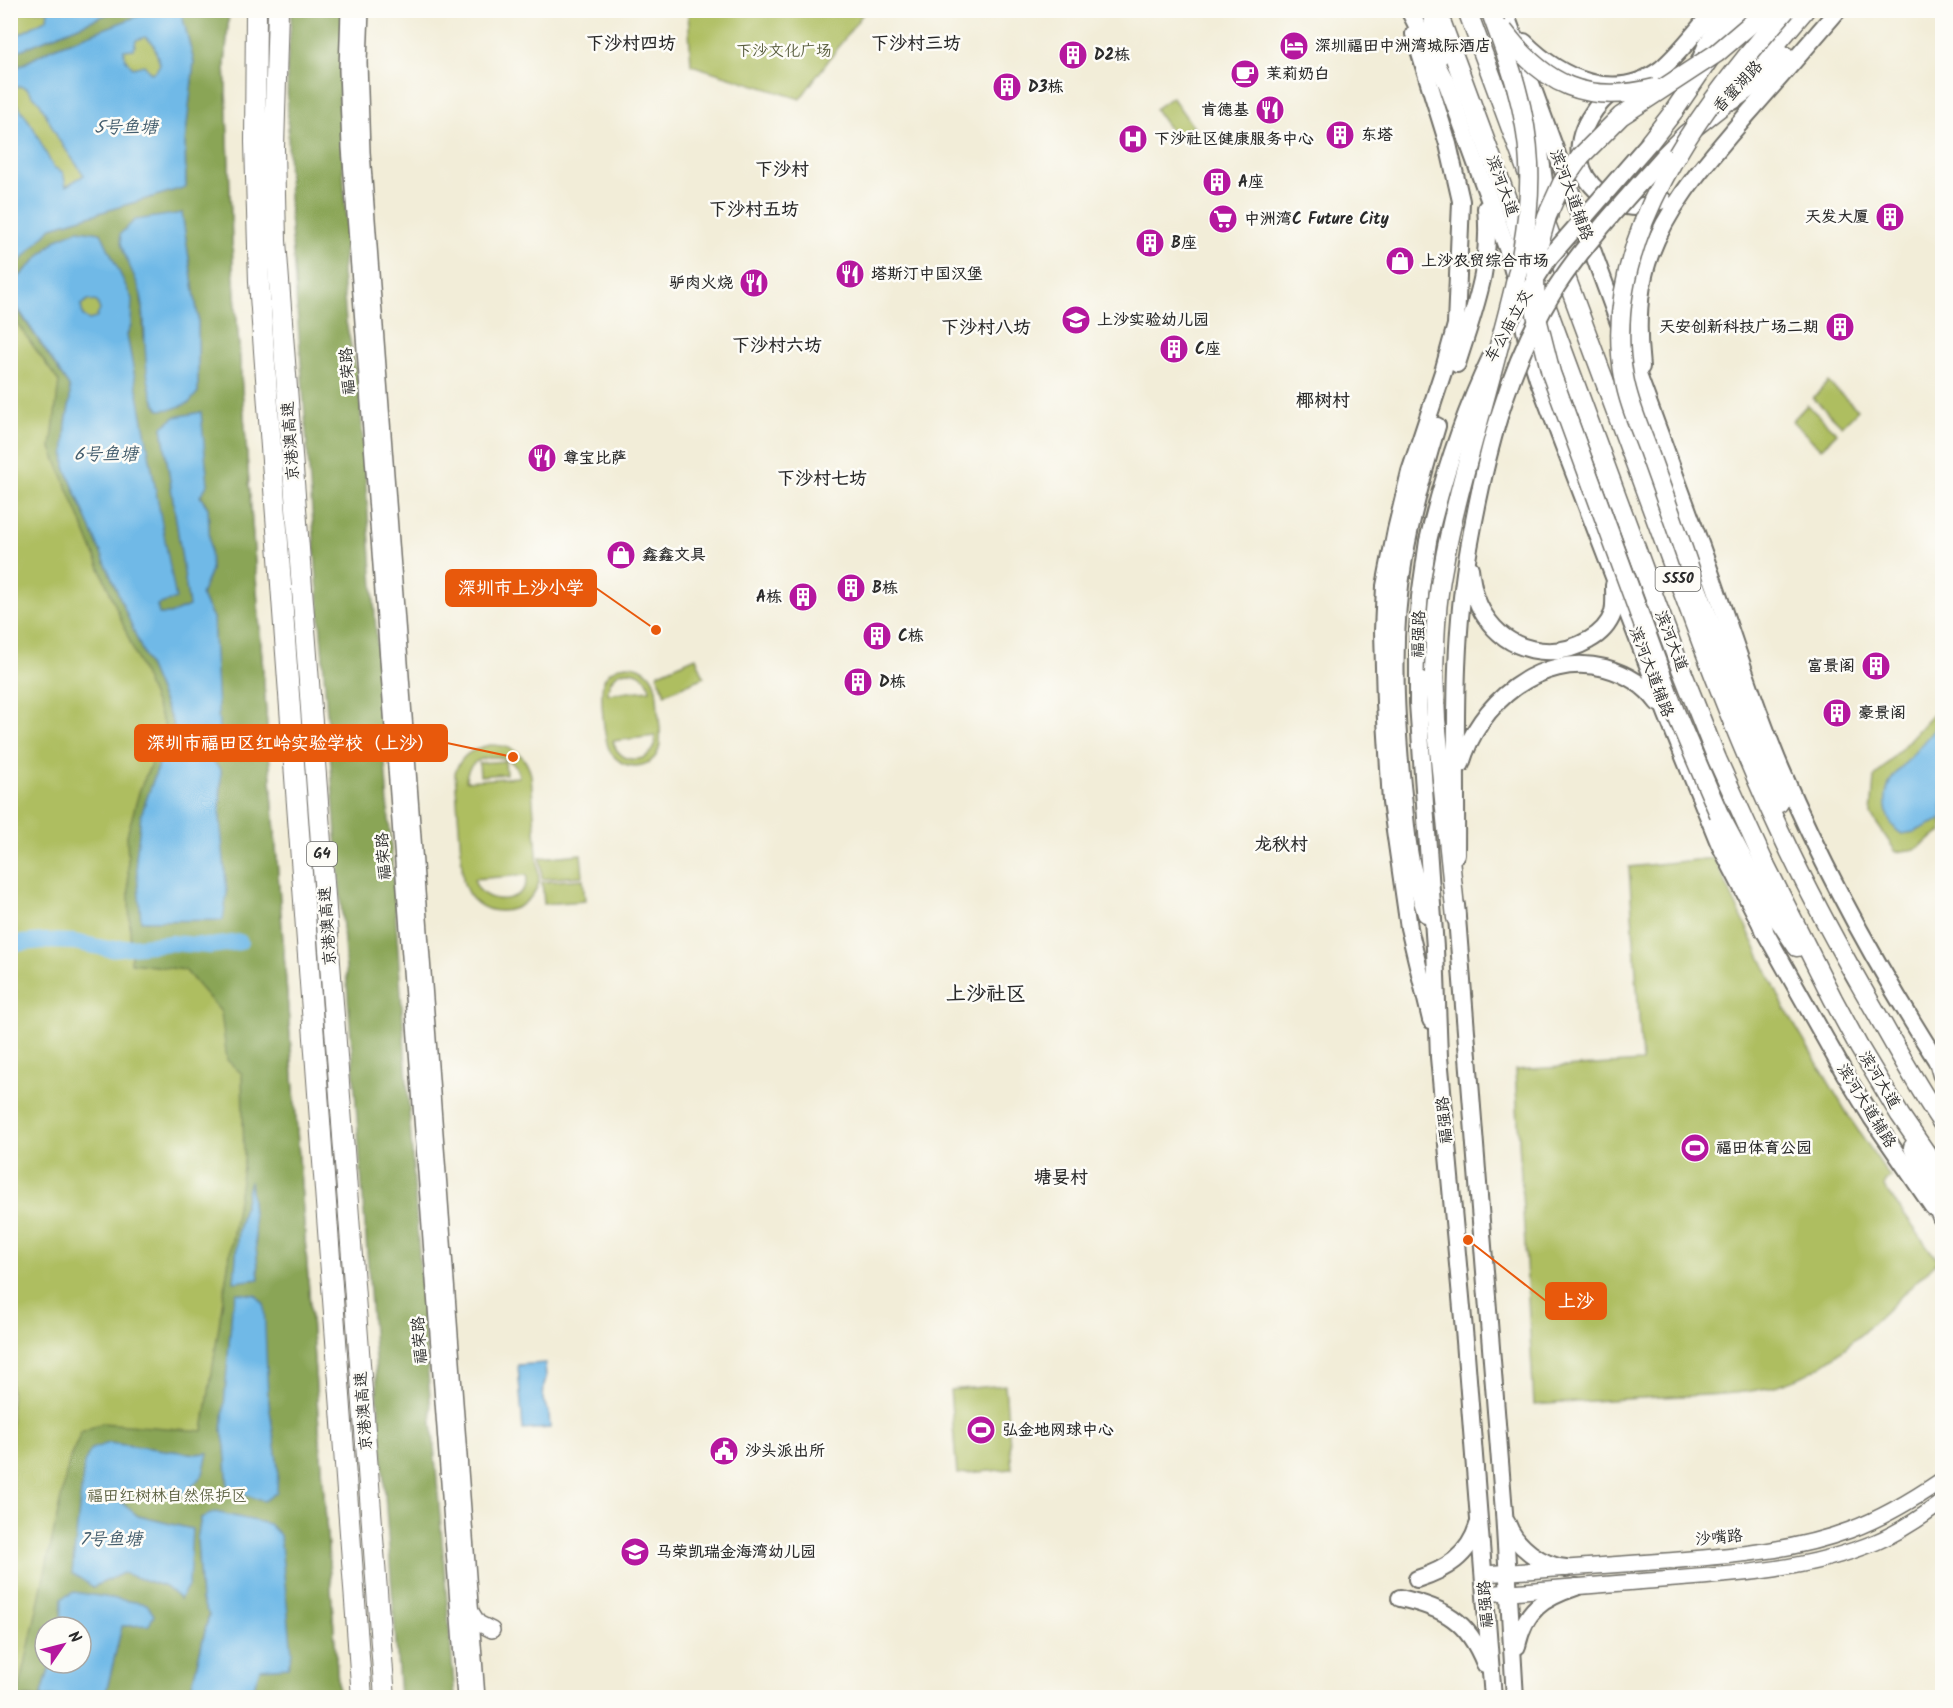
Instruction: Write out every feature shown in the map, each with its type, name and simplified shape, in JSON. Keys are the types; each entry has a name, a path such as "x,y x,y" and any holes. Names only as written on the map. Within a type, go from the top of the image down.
{"highway":[{"name":"京港澳高速","path":"256,10 255,142 259,282 362,1698"},
{"name":"京港澳高速","path":"278,10 274,148 276,241 386,1698"},
{"name":"滨河大道","path":"1437,10 1672,645 1717,759 1763,860 1833,999 1900,1115 1942,1176"},
{"name":"滨河大道","path":"1467,10 1740,741 1779,831 1814,900 1925,1099 1942,1123"},
{"path":"1649,143 1714,53 1750,10"},
{"path":"1767,10 1717,52 1628,111 1605,130 1572,167 1554,199 1541,233 1536,264 1535,296 1540,334 1551,373 1674,710 1719,814 1742,859 1772,912 1833,999"},
{"path":"1490,11 1512,42 1527,58 1539,70 1562,85 1586,92 1614,94 1644,91 1668,84"},
{"path":"1456,918 1436,720 1434,673 1438,603 1449,539 1515,286 1527,220 1529,163 1523,112 1518,88 1490,11"},
{"path":"1798,12 1733,71 1710,102 1670,165 1639,236 1623,292 1619,320 1624,378 1724,662 1771,780 1814,900"},
{"name":"香蜜湖路","path":"1664,156 1743,85 1798,12"},
{"path":"1742,859 1764,930"},
{"path":"1900,1115 1942,1219"}],"main road":[{"name":"福荣路","path":"349,10 347,80 350,147 465,1698"},
{"name":"福荣路","path":"361,10 359,62 362,152 477,1698"},
{"path":"1408,10 1448,144 1461,201 1456,325 1410,472 1396,530 1385,586 1383,631 1391,802 1399,863 1409,928 1439,1057"},
{"name":"滨河大道辅路","path":"1408,10 1447,84"},
{"name":"滨河大道辅路","path":"1430,10 1447,84 1512,264 1532,362 1719,843 1764,930 1872,1118 1942,1219"},
{"path":"1701,168 1675,193 1648,205 1624,206 1600,193 1590,183 1583,171 1580,159 1587,122 1602,100 1622,86 1647,78 1660,69 1714,10"},
{"path":"1683,98 1707,44 1729,10"},
{"path":"1712,115 1760,81 1824,10"},
{"path":"1646,398 1638,341 1639,312 1649,256 1660,231 1675,204 1701,168 1838,10"},
{"path":"1505,15 1522,40 1554,68 1588,83 1622,86"},
{"name":"滨河大道辅路","path":"1505,15 1715,584 1754,700 1785,779 1826,865 1884,972 1941,1068"},
{"path":"1530,82 1552,241"},
{"path":"1435,105 1469,148"},
{"name":"车公庙立交","path":"1428,541 1457,435 1481,376 1512,314 1549,258 1649,143"},
{"name":"车公庙立交","path":"1468,548 1500,411 1531,333 1556,287 1579,255 1664,156"},
{"path":"1435,948 1411,865 1407,835 1396,708 1398,603 1417,496 1482,285 1488,245 1484,189"},
{"name":"福强路","path":"1428,541 1420,597 1417,666 1435,948 1439,1057 1465,1341 1492,1690"},
{"path":"1468,548 1473,586 1485,617 1497,632 1513,643 1530,650 1549,653 1567,650 1594,637 1606,626 1613,613 1615,600 1610,567"},
{"name":"福强路","path":"1468,548 1462,585 1458,638 1456,918 1504,1512 1515,1698"},
{"path":"1456,779 1464,752 1473,732 1484,716 1515,687 1535,675 1555,668 1575,665 1597,666 1618,672 1637,681 1653,695 1668,715"},
{"path":"1771,780 1808,844 1826,865"},
{"name":"沙嘴路","path":"1484,1574 1727,1556 1794,1546 1840,1534 1866,1524 1942,1480"},
{"path":"1485,1594 1722,1575 1795,1566 1876,1542 1906,1526 1942,1502"},
{"path":"1504,1512 1509,1529 1521,1545 1547,1562 1566,1568"},
{"path":"1416,1579 1438,1572 1453,1562 1470,1543 1479,1521"},
{"path":"1513,1676 1517,1644 1525,1621 1533,1610 1550,1597 1576,1587"},
{"path":"1400,1598 1425,1604 1457,1620 1479,1648 1492,1690"},
{"path":"469,1607 478,1623 492,1630"}],"green space":[{"name":"福田红树林自然保护区","path":"11,11 229,11 225,64 233,267 339,1697 11,1698"},
{"path":"115,11 154,11 51,49 11,71 11,54"},
{"path":"181,11 229,11 225,64 233,267 339,1697 253,1698 251,1695 260,1668 288,1667 201,1518 197,1539 201,1600 209,1614 189,1697 105,1697 122,1626 148,1625 62,1598 61,1615 36,1615 69,1461 81,1432 102,1423 203,1431 244,1160 242,1074 227,1060 221,1012 185,970 131,963 127,835 140,789 166,730 51,448 59,382 11,315 10,298 69,386 65,467 176,731 184,740 214,639 213,618 201,595 211,570 208,508 162,427 189,606 170,614 158,614 157,605 175,599 127,335 131,325 110,254 101,232 57,239 11,285 10,271 52,227 186,187 185,143 194,62","holes":["182,213 198,317 198,392 144,339 141,295","172,751 221,770 222,850 136,858","250,1183 259,1279 235,1281 238,1231","268,1396 278,1468 228,1489 222,1431","109,1443 196,1454 208,1453 156,1498 125,1491 122,1503 138,1516 192,1529 180,1599 166,1587 123,1573 93,1587"]},
{"path":"292,11 343,11 339,102 347,231 342,272 346,322 359,383 423,1313 455,1697 400,1697 289,201 287,67"},
{"name":"下沙文化广场","path":"688,11 865,11 800,99 691,65"},
{"path":"1172,97 1194,128 1177,140 1155,109"},
{"path":"1828,382 1858,410 1842,426 1813,398"},
{"path":"1807,405 1837,433 1821,449 1792,421"},
{"path":"696,657 704,677 665,694 657,674"},
{"path":"626,665 645,670 653,679 657,693 660,746 653,760 635,766 622,762 611,753 604,729 602,695 604,680 610,672","holes":["626,671 642,676 650,690 608,694 612,679","655,736 650,752 637,759 622,756 613,741"]},
{"path":"1942,704 1942,832 1916,849 1896,852 1871,815 1874,778"},
{"path":"498,745 516,752 525,761 531,775 539,882 533,895 523,904 500,911 488,909 477,903 468,893 463,880 455,773 464,757 484,746","holes":["496,757 512,762 519,777 466,781 471,765 485,758","527,875 526,885 520,892 513,897 503,899 485,895 478,888 474,879"]},
{"path":"505,761 506,774 480,776 479,763"},
{"path":"581,854 583,876 542,879 540,858"},
{"name":"福田体育公园","path":"1714,858 1784,1007 1851,1120 1890,1177 1885,1181 1884,1187 1938,1261 1867,1329 1837,1354 1822,1365 1785,1383 1724,1394 1534,1405 1515,1070 1642,1062 1629,867"},
{"path":"583,879 585,901 544,904 542,882"},
{"name":"弘金地网球中心","path":"1005,1385 1012,1469 957,1474 950,1390"},
{"path":"33,1628 33,1675 47,1675 41,1697 18,1697"}],"water":[{"path":"48,10 115,11 11,54 11,28 16,36 47,19"},
{"name":"5号鱼塘","path":"154,10 181,11 194,62 185,143 186,187 52,227 11,271 11,95 33,127 53,167 63,172 66,186 84,175 59,140 40,103 26,88 19,86 11,90 11,71 51,49","holes":["145,37 153,43 160,64 156,71 151,73 144,65 133,68 125,59 124,50 134,49 136,40"]},
{"path":"182,213 198,317 198,392 189,403 172,409 159,410 149,385 141,295 123,250 120,234 135,220"},
{"name":"6号鱼塘","path":"78,230 101,233 132,299 131,325 127,335 176,599 157,605 159,614 170,614 189,606 162,427 175,417 201,412 208,484 200,496 208,508 211,570 201,595 213,618 220,746 184,740 176,731 65,467 69,386 11,298 11,285 57,239","holes":["88,300 97,302 100,310 96,318 89,320 83,316 81,305"]},
{"path":"1942,720 1942,819 1914,832 1902,834 1892,825 1887,812 1886,798 1889,784"},
{"path":"172,750 213,761 221,770 220,818 227,893 223,920 141,921 136,858 141,815 162,755"},
{"path":"250,1181 259,1279 234,1282 238,1231"},
{"path":"237,1293 256,1295 264,1304 268,1396 278,1468 277,1492 264,1501 228,1489 222,1431 232,1308"},
{"path":"545,1363 546,1378 543,1400 549,1413 550,1428 523,1430 518,1365"},
{"name":"7号鱼塘","path":"109,1443 196,1454 208,1453 203,1474 187,1493 156,1498 125,1491 122,1503 138,1516 192,1529 189,1584 180,1599 166,1587 123,1573 93,1587 72,1573 84,1464 91,1449"},
{"path":"215,1512 269,1524 280,1535 292,1653 288,1667 260,1669 251,1695 253,1697 189,1697 209,1615 201,1600 197,1539 201,1518"},
{"path":"74,1592 147,1604 154,1615 149,1625 122,1626 105,1697 41,1697 47,1675 93,1675 93,1615 61,1615 62,1598"}],"waterway":[{"path":"10,944 44,941 74,942 109,949 172,943 210,946 240,942"}],"place":[{"name":"深圳福田中洲湾城际酒店","path":"1294,46"},
{"name":"D2栋","path":"1073,55"},
{"name":"茉莉奶白","path":"1245,74"},
{"name":"D3栋","path":"1007,87"},
{"name":"肯德基","path":"1270,110"},
{"name":"东塔","path":"1340,135"},
{"name":"下沙社区健康服务中心","path":"1133,139"},
{"name":"A座","path":"1217,182"},
{"name":"天发大厦","path":"1890,217"},
{"name":"中洲湾C Future City","path":"1223,219"},
{"name":"B座","path":"1150,243"},
{"name":"上沙农贸综合市场","path":"1400,261"},
{"name":"塔斯汀中国汉堡","path":"850,274"},
{"name":"驴肉火烧","path":"754,283"},
{"name":"上沙实验幼儿园","path":"1076,320"},
{"name":"天安创新科技广场二期","path":"1840,327"},
{"name":"C座","path":"1174,349"},
{"name":"尊宝比萨","path":"542,458"},
{"name":"鑫鑫文具","path":"621,555"},
{"name":"B栋","path":"851,588"},
{"name":"A栋","path":"803,597"},
{"name":"深圳市上沙小学","path":"656,630"},
{"name":"C栋","path":"877,636"},
{"name":"富景阁","path":"1876,666"},
{"name":"D栋","path":"858,682"},
{"name":"豪景阁","path":"1837,713"},
{"name":"深圳市福田区红岭实验学校（上沙）","path":"513,757"},
{"name":"福田体育公园","path":"1695,1148"},
{"name":"上沙","path":"1468,1240"},
{"name":"弘金地网球中心","path":"981,1430"},
{"name":"沙头派出所","path":"724,1451"},
{"name":"马荣凯瑞金海湾幼儿园","path":"635,1552"}],"district":[{"name":"下沙村四坊","path":"631,44"},
{"name":"下沙村三坊","path":"916,44"},
{"name":"下沙村","path":"782,170"},
{"name":"下沙村五坊","path":"754,210"},
{"name":"下沙村八坊","path":"986,328"},
{"name":"下沙村六坊","path":"777,346"},
{"name":"椰树村","path":"1323,401"},
{"name":"下沙村七坊","path":"822,479"},
{"name":"龙秋村","path":"1281,845"},
{"name":"上沙社区","path":"986,995"},
{"name":"塘妟村","path":"1061,1178"}]}
